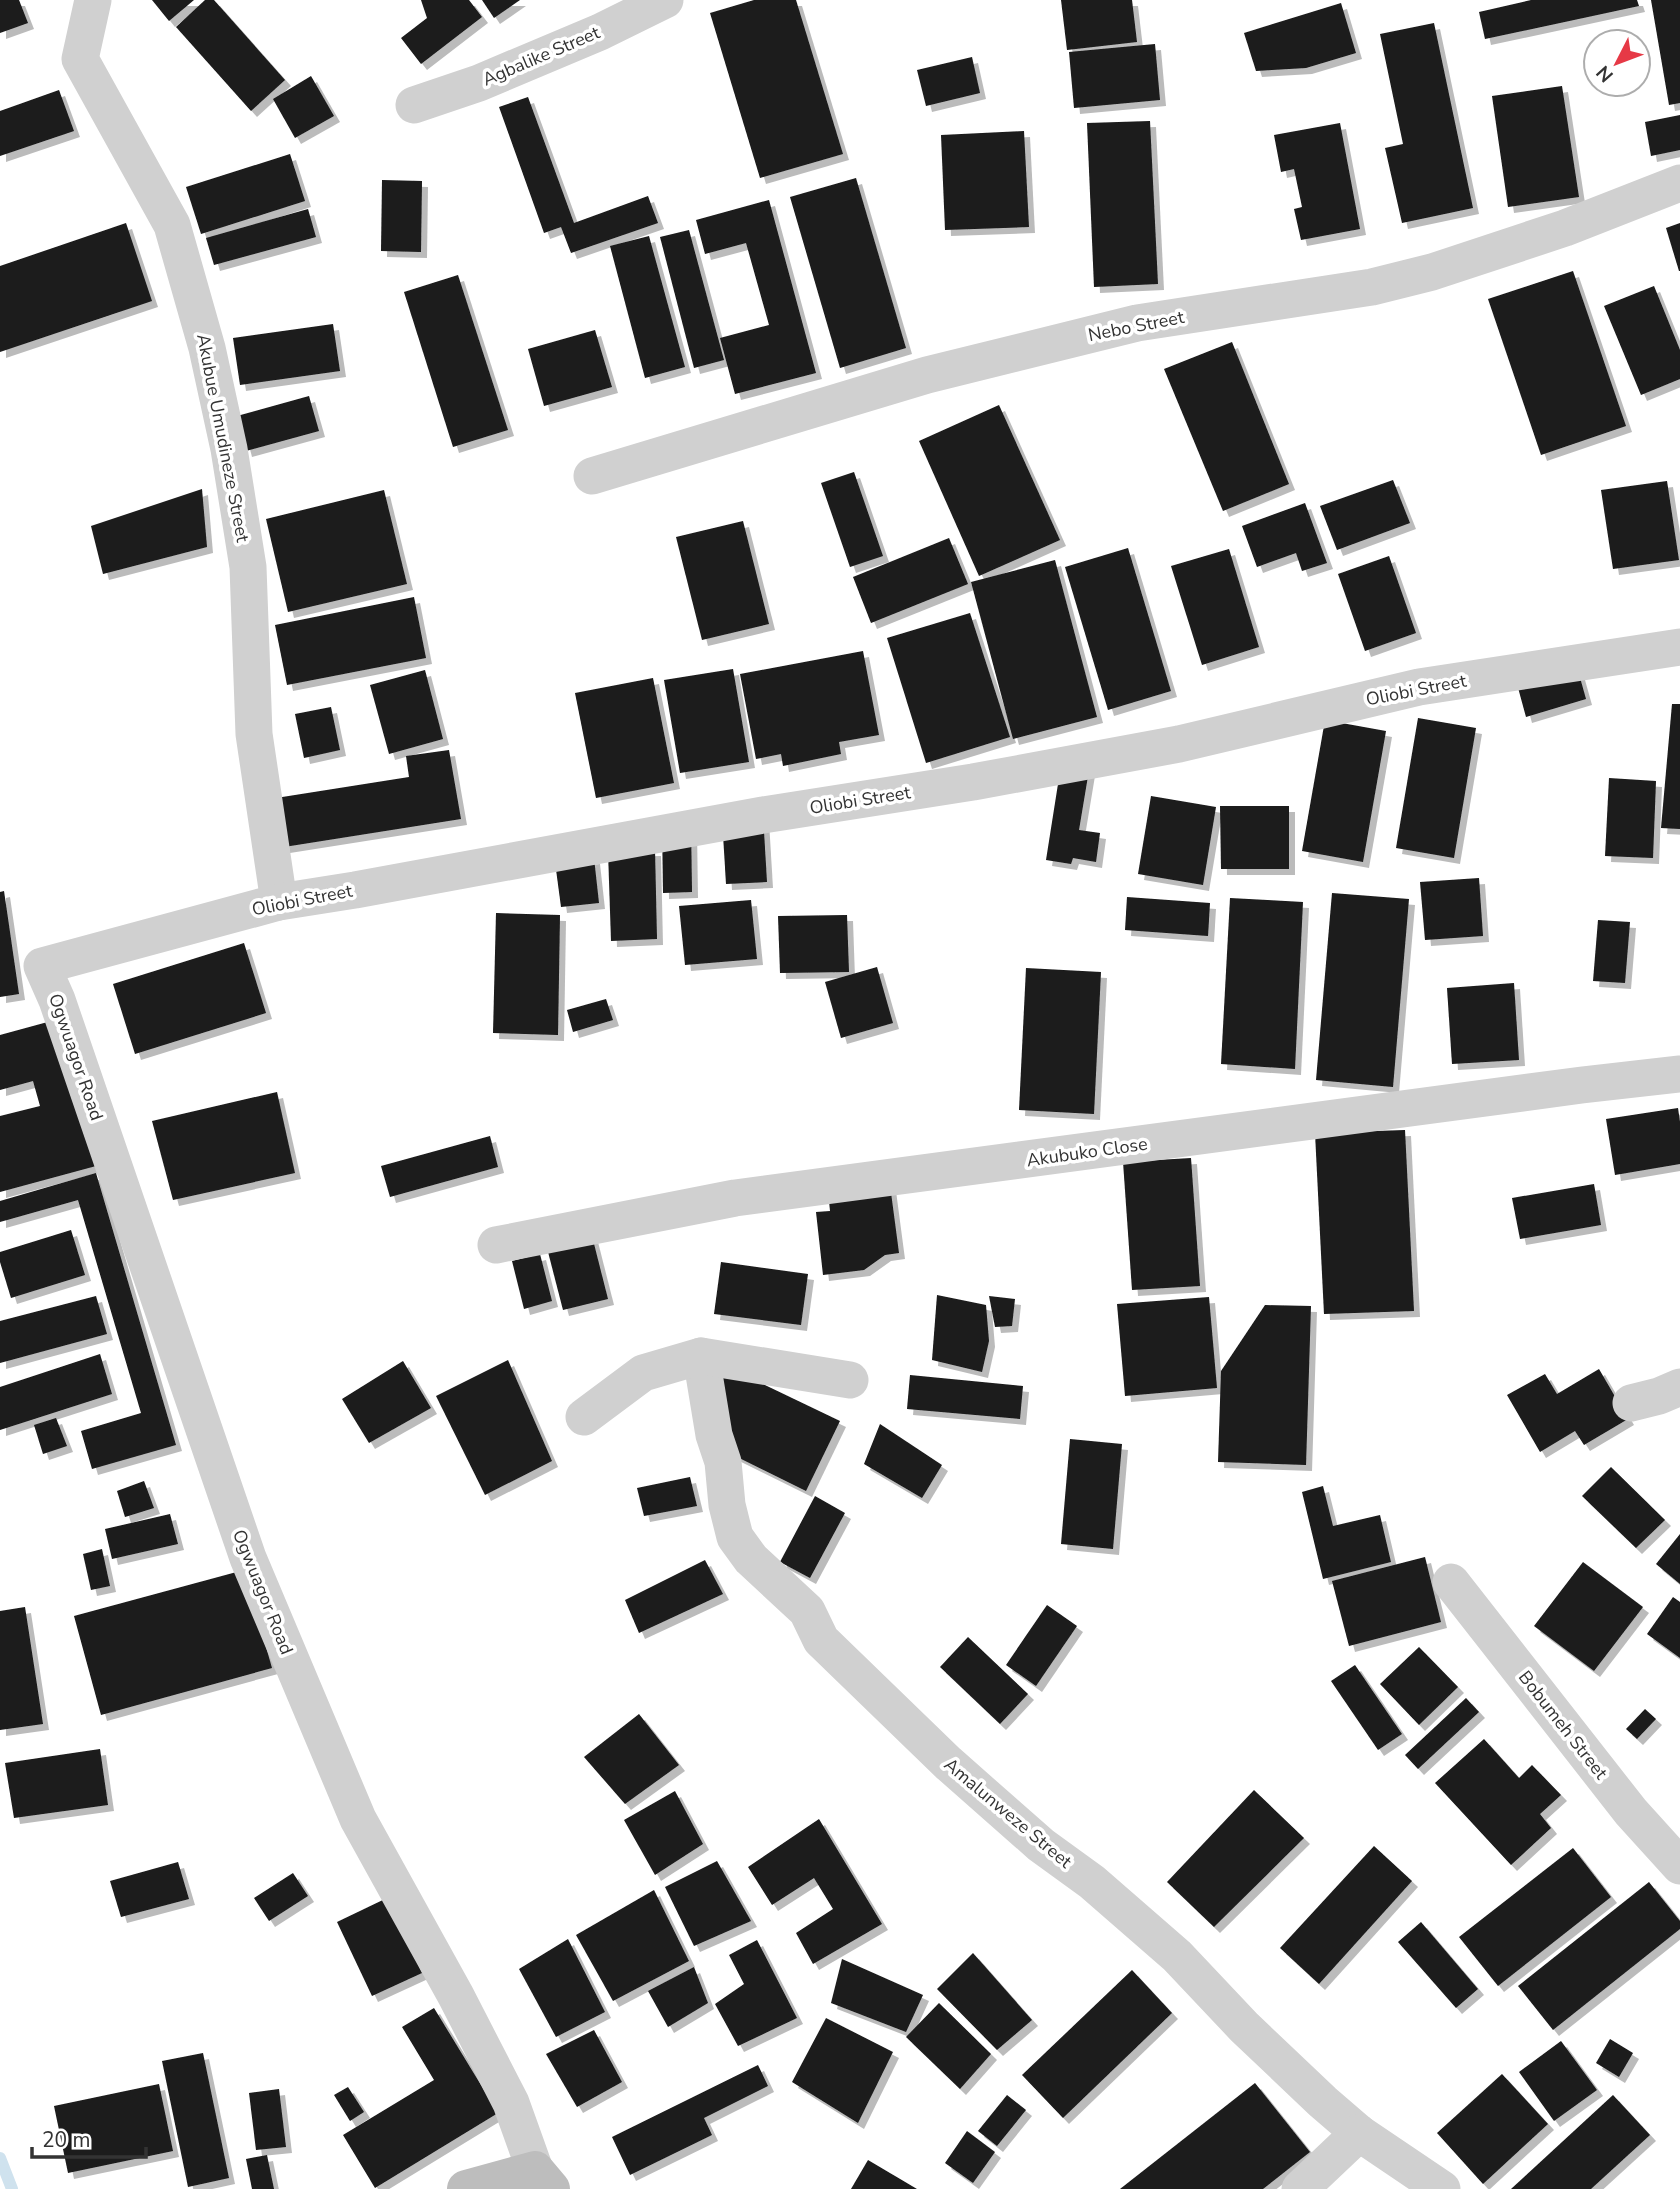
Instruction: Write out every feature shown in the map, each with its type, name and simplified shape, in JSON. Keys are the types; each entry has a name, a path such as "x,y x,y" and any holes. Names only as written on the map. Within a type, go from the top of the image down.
{"street":[{"name":"Akubue Umudineze Street","path":"93,0 80,59 172,225 207,348 229,449 248,567 254,734 279,902"},
{"name":"Agbalike Street","path":"414,105 479,83 600,32 665,0"},
{"name":"Nebo Street","path":"592,476 927,375 1137,323 1372,287 1432,272 1565,228 1680,183"},
{"name":"Oliobi Street","path":"42,966 279,902 1179,744 1419,687 1680,646"},
{"name":"Ogwuagor Road","path":"42,966 57,1000 248,1558 358,1819 511,2102 543,2180"},
{"name":"Akubuko Close","path":"496,1245 735,1198 1582,1084 1680,1074"},
{"path":"584,1417 643,1373 701,1356 850,1380"},
{"name":"Amalunweze Street","path":"701,1356 735,1537 751,1559 807,1611 821,1640 948,1763 1041,1845 1091,1882 1177,1956 1244,2027 1359,2133 1442,2189"},
{"path":"1631,1403 1680,1387"},
{"name":"Bobumeh Street","path":"1451,1582 1631,1812 1680,1866"},
{"path":"1300,2189 1359,2133"},
{"path":"466,2189 543,2180"}],"building":[{"path":"0,0 19,0 28,23 0,33"},
{"path":"152,0 194,0 169,21"},
{"path":"205,0 214,0 285,80 251,111 176,27"},
{"path":"421,0 469,0 482,17 421,64 401,38 427,18"},
{"path":"482,0 520,0 494,18"},
{"path":"754,0 796,0 843,154 760,178 710,13"},
{"path":"1061,0 1132,0 1137,42 1067,50"},
{"path":"1531,0 1637,0 1639,6 1485,39 1479,12"},
{"path":"1651,0 1680,0 1680,103 1669,105"},
{"path":"1341,3 1356,53 1306,68 1256,71 1244,33"},
{"path":"1434,23 1473,208 1402,223 1385,148 1403,144 1380,34"},
{"path":"1155,44 1160,100 1074,108 1069,52"},
{"path":"972,57 980,93 926,106 917,70"},
{"path":"311,76 334,116 295,138 273,99"},
{"path":"1562,86 1579,197 1508,207 1492,96"},
{"path":"59,90 74,131 0,156 0,111"},
{"path":"528,97 574,223 648,196 658,223 571,253 561,227 544,233 499,107"},
{"path":"1680,115 1680,150 1651,156 1645,122"},
{"path":"1150,121 1158,284 1094,287 1087,123"},
{"path":"1340,123 1360,229 1301,240 1294,209 1302,207 1294,169 1281,172 1274,135"},
{"path":"1024,131 1029,227 945,230 941,135"},
{"path":"290,154 305,201 201,234 186,187"},
{"path":"856,178 906,348 840,368 790,197"},
{"path":"382,180 422,181 421,252 381,251"},
{"path":"769,200 816,373 735,394 720,338 769,325 746,243 705,254 696,220"},
{"path":"308,209 316,237 214,265 206,238"},
{"path":"126,223 152,301 0,352 0,266"},
{"path":"1680,223 1680,271 1679,271 1666,228"},
{"path":"689,230 724,360 694,368 660,237"},
{"path":"649,236 685,367 645,378 610,246"},
{"path":"1573,271 1626,426 1541,455 1488,299"},
{"path":"458,275 508,430 453,447 404,292"},
{"path":"1654,286 1680,350 1680,379 1641,395 1604,306"},
{"path":"333,324 340,371 240,385 233,338"},
{"path":"595,330 612,387 544,406 528,349"},
{"path":"1232,342 1289,484 1223,511 1164,369"},
{"path":"309,396 319,431 246,451 237,416"},
{"path":"999,405 1060,540 979,576 919,441"},
{"path":"854,472 883,556 850,567 821,483"},
{"path":"1393,480 1410,523 1337,550 1320,506"},
{"path":"1667,481 1679,560 1613,569 1601,490"},
{"path":"202,489 207,547 103,574 91,526"},
{"path":"384,490 407,584 288,612 266,519"},
{"path":"1305,503 1327,563 1302,571 1296,553 1257,567 1242,526"},
{"path":"743,521 769,624 702,640 676,537"},
{"path":"949,538 968,584 871,623 853,577"},
{"path":"1128,548 1171,691 1108,710 1065,567"},
{"path":"1229,549 1259,647 1202,665 1171,566"},
{"path":"1389,556 1416,633 1365,651 1338,574"},
{"path":"1055,560 1097,717 1013,739 971,582"},
{"path":"414,597 426,658 287,685 275,625"},
{"path":"970,613 1010,737 926,763 887,638"},
{"path":"863,651 879,735 839,742 841,754 783,766 781,754 756,759 740,674"},
{"path":"1577,667 1586,699 1526,717 1517,684"},
{"path":"733,669 749,762 680,773 664,680"},
{"path":"425,670 443,739 389,754 370,685"},
{"path":"653,678 674,783 596,798 575,693"},
{"path":"1672,704 1680,704 1680,829 1661,828"},
{"path":"331,707 340,750 304,758 295,714"},
{"path":"1418,718 1476,728 1454,858 1396,848"},
{"path":"1325,720 1386,731 1363,862 1302,851"},
{"path":"449,750 461,819 284,847 276,798 409,777 406,756"},
{"path":"1061,765 1089,770 1079,830 1100,833 1096,862 1073,858 1071,864 1046,860"},
{"path":"1609,778 1656,781 1653,858 1605,856"},
{"path":"1151,796 1216,807 1203,885 1138,874"},
{"path":"1220,806 1289,806 1289,869 1221,869"},
{"path":"763,815 767,882 726,884 722,818"},
{"path":"662,823 691,823 692,892 663,893"},
{"path":"655,850 657,939 611,941 608,851"},
{"path":"594,858 599,903 561,907 555,862"},
{"path":"1479,878 1483,936 1425,940 1420,882"},
{"path":"4,891 19,994 0,997 0,892"},
{"path":"1332,893 1409,899 1393,1087 1316,1080"},
{"path":"1127,897 1210,903 1208,936 1125,930"},
{"path":"1230,898 1303,902 1295,1069 1221,1064"},
{"path":"751,900 757,959 685,965 679,906"},
{"path":"496,913 560,915 558,1035 493,1033"},
{"path":"847,915 849,972 780,973 778,916"},
{"path":"1598,920 1630,922 1625,983 1593,981"},
{"path":"244,943 266,1013 135,1054 113,984"},
{"path":"877,967 893,1023 841,1038 825,982"},
{"path":"1026,968 1101,972 1094,1114 1019,1110"},
{"path":"1514,983 1519,1060 1452,1064 1447,988"},
{"path":"606,999 613,1020 573,1032 567,1010"},
{"path":"55,1020 96,1166 0,1192 0,1116 40,1106 33,1081 0,1090 0,1035"},
{"path":"277,1092 295,1173 173,1200 152,1121"},
{"path":"1678,1108 1680,1164 1615,1175 1606,1119"},
{"path":"1405,1130 1414,1311 1324,1314 1315,1133"},
{"path":"490,1136 498,1167 390,1197 381,1166"},
{"path":"1191,1158 1200,1286 1132,1290 1123,1162"},
{"path":"96,1173 176,1445 92,1469 81,1431 141,1413 78,1200 0,1222 0,1201"},
{"path":"1594,1184 1601,1225 1520,1239 1512,1198"},
{"path":"890,1185 899,1253 885,1255 864,1270 823,1275 816,1212 830,1211 828,1192"},
{"path":"71,1230 85,1275 11,1298 0,1262 0,1252"},
{"path":"592,1236 608,1299 563,1310 547,1248"},
{"path":"540,1254 552,1301 524,1309 512,1261"},
{"path":"721,1262 808,1274 801,1325 714,1314"},
{"path":"937,1295 986,1305 989,1341 982,1372 932,1360"},
{"path":"96,1296 107,1334 0,1363 0,1321"},
{"path":"989,1296 1015,1299 1012,1326 995,1327"},
{"path":"1209,1297 1217,1388 1125,1396 1117,1304"},
{"path":"1265,1305 1311,1306 1306,1465 1218,1462 1221,1371"},
{"path":"100,1354 112,1394 0,1430 0,1387"},
{"path":"508,1360 552,1461 485,1495 436,1396"},
{"path":"403,1361 431,1408 369,1443 342,1399"},
{"path":"725,1366 840,1421 806,1491 711,1444"},
{"path":"1599,1369 1628,1419 1584,1445 1575,1431 1540,1452 1507,1395 1545,1374 1557,1394"},
{"path":"910,1375 1023,1386 1020,1419 907,1409"},
{"path":"56,1418 67,1446 43,1454 34,1425"},
{"path":"880,1424 942,1465 922,1498 864,1464"},
{"path":"1070,1439 1122,1444 1113,1549 1061,1544"},
{"path":"1611,1467 1665,1520 1636,1548 1582,1496"},
{"path":"690,1477 697,1506 644,1516 637,1488"},
{"path":"144,1481 154,1508 125,1517 117,1491"},
{"path":"1323,1486 1333,1526 1380,1515 1391,1562 1323,1579 1302,1492"},
{"path":"815,1496 845,1513 810,1578 780,1562"},
{"path":"170,1514 178,1544 112,1559 105,1529"},
{"path":"1680,1534 1680,1584 1656,1564"},
{"path":"102,1549 110,1586 91,1590 83,1554"},
{"path":"1425,1557 1441,1622 1349,1646 1332,1581"},
{"path":"705,1560 723,1594 639,1633 625,1600"},
{"path":"1583,1562 1643,1607 1594,1671 1534,1626"},
{"path":"244,1570 272,1668 101,1715 74,1616"},
{"path":"1673,1597 1680,1602 1680,1658 1647,1634"},
{"path":"1047,1605 1077,1626 1036,1686 1006,1665"},
{"path":"25,1607 43,1724 0,1730 0,1611"},
{"path":"968,1637 1028,1694 1000,1724 940,1667"},
{"path":"1419,1647 1458,1687 1419,1725 1380,1684"},
{"path":"1355,1665 1402,1734 1378,1750 1331,1681"},
{"path":"1466,1698 1479,1712 1418,1769 1405,1755"},
{"path":"1645,1709 1656,1719 1637,1739 1626,1729"},
{"path":"639,1714 679,1765 625,1804 584,1757"},
{"path":"1484,1739 1519,1778 1532,1765 1561,1795 1540,1814 1551,1828 1511,1865 1435,1783"},
{"path":"100,1749 108,1805 14,1818 5,1763"},
{"path":"1254,1790 1304,1838 1214,1927 1167,1882"},
{"path":"675,1791 703,1844 655,1875 624,1820"},
{"path":"819,1819 882,1924 813,1964 796,1933 833,1909 814,1878 772,1905 748,1867"},
{"path":"1374,1846 1412,1881 1319,1984 1280,1948"},
{"path":"1573,1848 1611,1897 1498,1986 1459,1937"},
{"path":"717,1861 751,1921 694,1946 665,1887"},
{"path":"178,1862 189,1899 121,1917 110,1881"},
{"path":"293,1873 308,1896 269,1921 254,1898"},
{"path":"1649,1882 1680,1921 1680,1929 1553,2030 1518,1986"},
{"path":"654,1890 689,1961 613,2001 576,1935"},
{"path":"387,1898 422,1973 372,1996 337,1922"},
{"path":"1421,1922 1478,1989 1456,2008 1398,1942"},
{"path":"568,1939 605,2012 556,2037 519,1969"},
{"path":"757,1940 797,2018 738,2046 715,2004 744,1984 729,1955"},
{"path":"973,1953 1032,2020 997,2050 937,1989"},
{"path":"842,1959 923,1995 906,2032 831,2003"},
{"path":"694,1967 708,2003 668,2027 648,1991"},
{"path":"1132,1970 1172,2013 1063,2118 1022,2075"},
{"path":"939,2003 991,2054 960,2089 906,2037"},
{"path":"434,2008 498,2113 375,2188 343,2135 434,2080 402,2027"},
{"path":"826,2018 893,2052 858,2123 792,2082"},
{"path":"594,2030 622,2082 577,2107 546,2054"},
{"path":"1610,2039 1633,2053 1619,2077 1596,2063"},
{"path":"1561,2041 1597,2090 1554,2121 1519,2072"},
{"path":"203,2053 229,2178 188,2187 162,2061"},
{"path":"758,2065 768,2086 704,2118 712,2135 630,2175 612,2137"},
{"path":"1502,2074 1548,2124 1483,2184 1437,2133"},
{"path":"1255,2083 1310,2152 1263,2189 1120,2189"},
{"path":"159,2084 173,2151 68,2173 54,2106"},
{"path":"348,2087 364,2112 350,2121 334,2095"},
{"path":"279,2089 286,2147 256,2150 249,2093"},
{"path":"1007,2095 1026,2110 997,2146 978,2131"},
{"path":"1613,2095 1650,2135 1591,2189 1511,2189"},
{"path":"967,2131 995,2152 973,2183 945,2163"},
{"path":"267,2155 274,2189 252,2189 246,2159"},
{"path":"868,2160 917,2189 851,2189"}],"waterway":[{"path":"0,2158 12,2189"}]}
